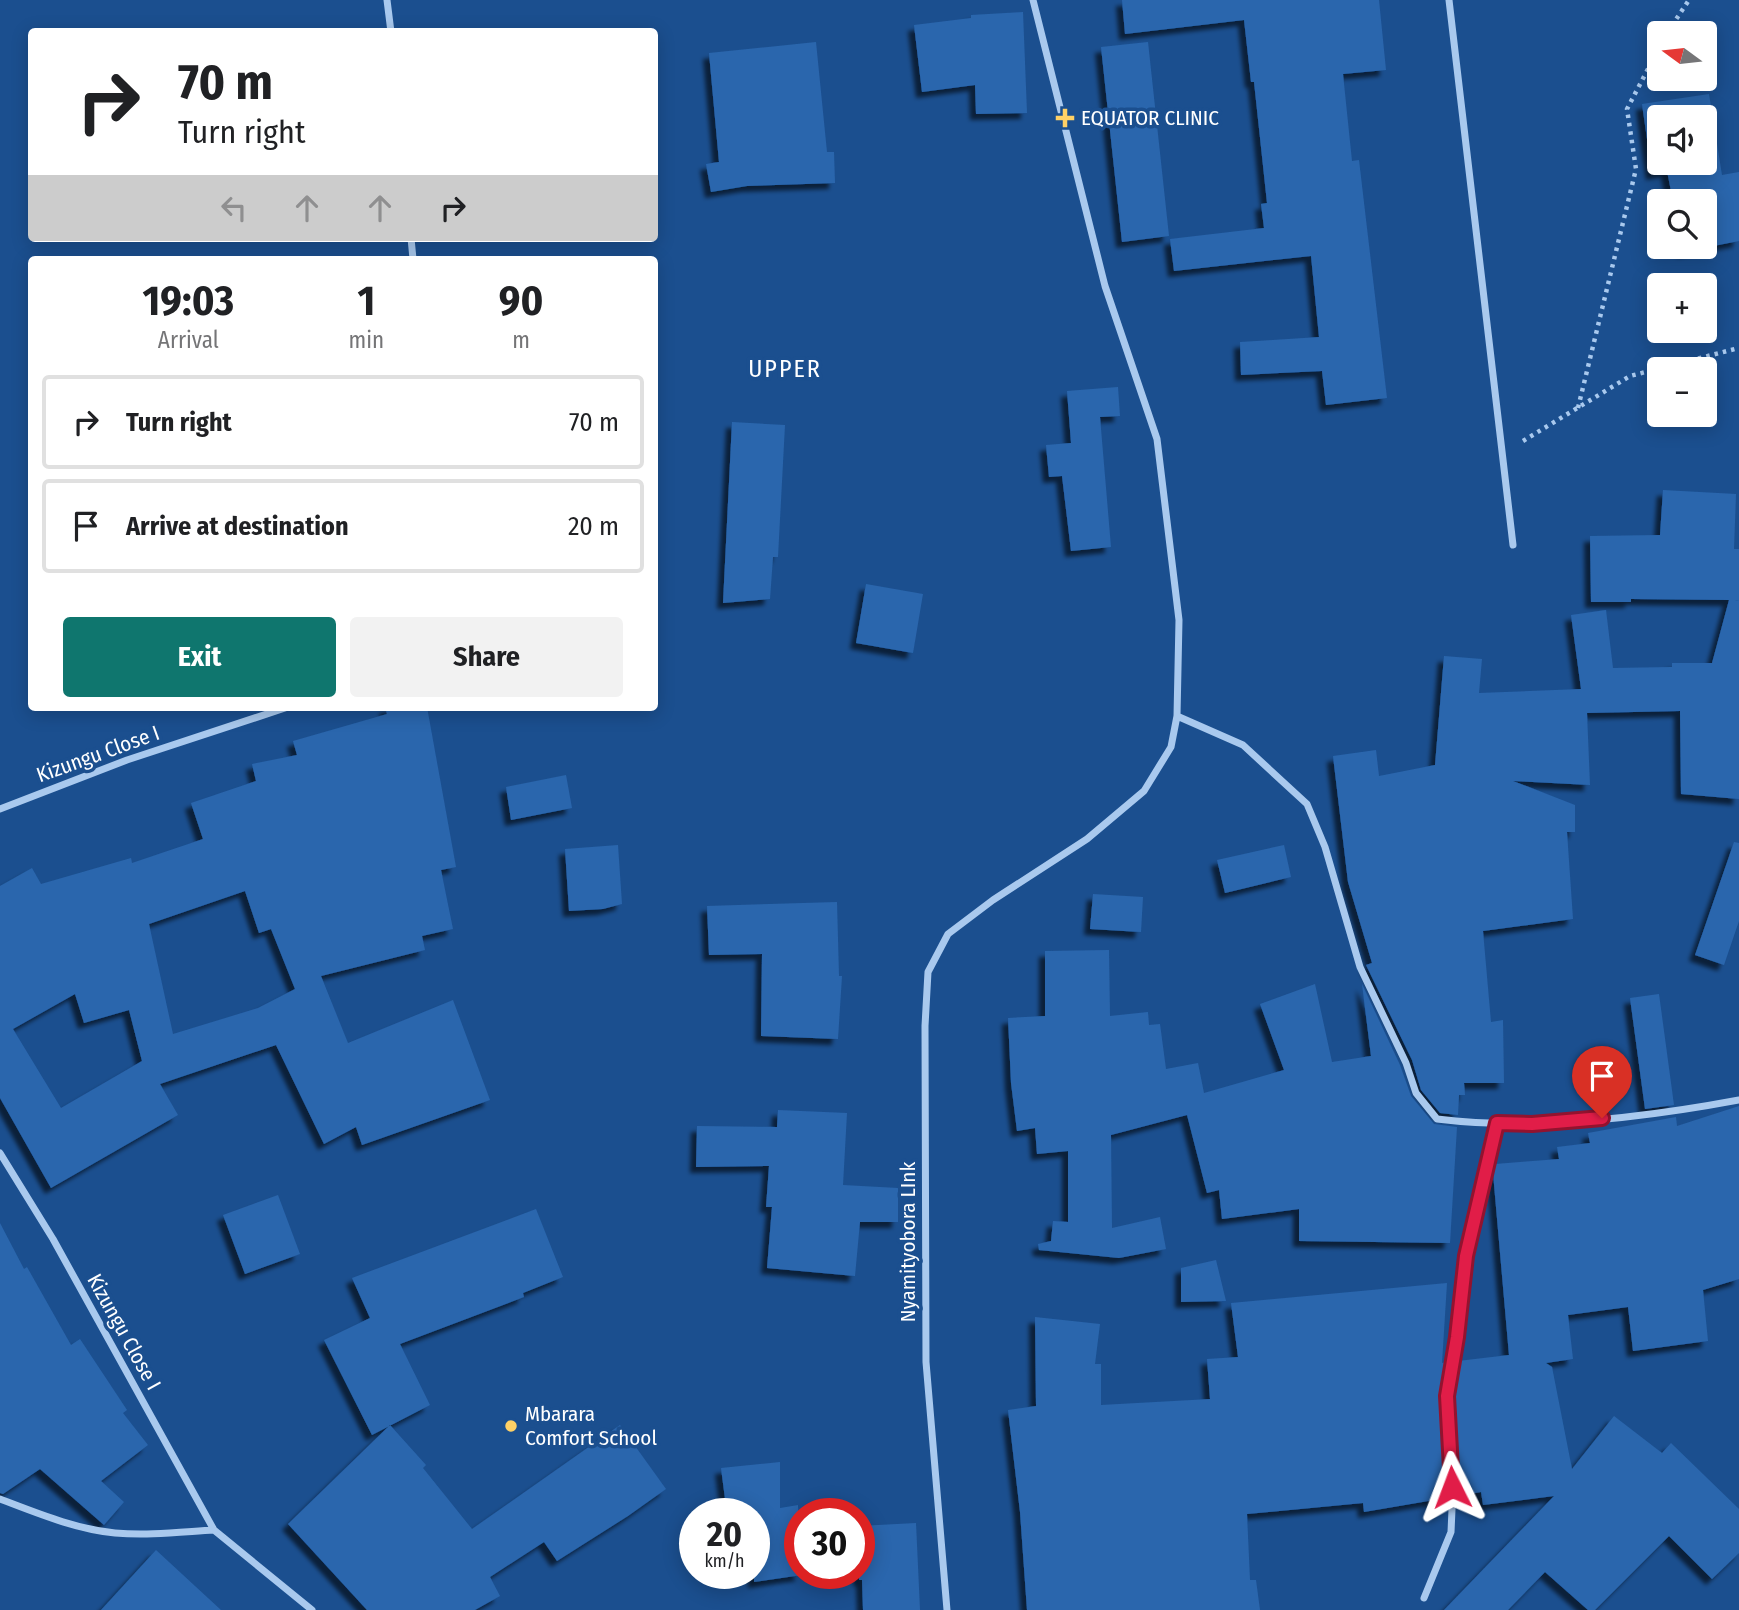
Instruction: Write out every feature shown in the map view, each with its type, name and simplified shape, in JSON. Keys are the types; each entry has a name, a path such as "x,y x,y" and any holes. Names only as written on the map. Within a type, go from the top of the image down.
{"street":[{"path":"387,0 390,28"},
{"name":"Nyamityobora LInk","path":"947,1610 926,1362 925,1026 928,972 948,934 993,900 1087,839 1144,791 1171,747 1177,716 1179,620 1157,439 1105,286 1032,0"},
{"path":"1449,0 1513,545"},
{"name":"Kizungu Close I","path":"0,809 128,760 276,711"},
{"path":"1177,716 1243,746 1307,804 1325,847 1360,967 1406,1063 1416,1093 1437,1119 1468,1123 1532,1124 1672,1113 1739,1100"},
{"path":"1424,1598 1451,1532 1452,1487 1447,1396 1466,1256 1497,1123"},
{"name":"Kizungu Close I","path":"0,1153 53,1239 214,1530"},
{"path":"0,1499 69,1524 114,1533 161,1534 214,1530 312,1610"}],"path":[{"path":"1675,21 1689,0"},
{"path":"1578,408 1636,169 1627,109 1647,71"},
{"path":"1502,454 1630,376 1739,348"}],"building":[{"path":"1122,0 1379,0 1386,70 1343,74 1352,161 1359,160 1387,398 1326,405 1322,371 1241,375 1240,342 1319,337 1311,256 1174,271 1170,239 1264,228 1261,204 1267,203 1254,82 1251,82 1244,20 1125,34"},
{"path":"1023,12 1027,113 976,114 975,85 922,92 914,25 971,18 971,15"},
{"path":"816,42 827,152 834,152 835,183 747,186 711,192 706,164 719,162 709,53"},
{"path":"1148,42 1169,236 1122,242 1101,47"},
{"path":"1709,94 1711,105 1647,105 1647,139 1642,104"},
{"path":"1717,144 1722,175 1739,172 1739,241 1717,245 1717,189 1671,189 1668,175 1717,175"},
{"path":"1118,387 1120,416 1100,417 1111,547 1071,551 1062,476 1049,477 1046,445 1071,443 1067,391"},
{"path":"732,422 785,425 778,557 773,557 770,599 723,603"},
{"path":"1663,490 1736,494 1734,549 1739,549 1739,799 1681,794 1680,711 1587,713 1590,785 1513,781 1575,805 1575,832 1567,832 1573,919 1483,931 1491,1022 1503,1020 1504,1083 1464,1083 1465,1095 1459,1095 1458,1115 1440,1113 1421,1090 1412,1060 1366,965 1372,963 1348,882 1333,756 1376,750 1379,776 1435,765 1444,656 1482,659 1479,693 1581,689 1571,615 1606,610 1613,668 1712,663 1729,600 1631,599 1631,602 1591,602 1590,536 1660,535"},
{"path":"866,584 923,594 913,653 856,643"},
{"path":"386,711 428,711 456,867 441,870 453,929 422,936 425,950 321,976 348,1043 453,1000 490,1100 362,1145 356,1127 324,1144 276,1045 160,1084 178,1115 51,1188 0,1098 0,886 32,868 41,884 131,858 132,863 203,839 191,803 256,781 252,764 297,755 293,741 387,714","holes":["245,891 259,933 271,929 295,989 258,1008 173,1034 149,924","75,994 84,1023 129,1010 142,1061 61,1108 13,1029"]},
{"path":"566,775 572,808 511,820 506,787"},
{"path":"1734,842 1739,843 1739,921 1724,965 1695,955"},
{"path":"618,845 622,904 603,909 569,911 565,849"},
{"path":"1284,845 1291,877 1225,893 1217,860"},
{"path":"1093,894 1143,897 1141,932 1090,929"},
{"path":"837,902 839,976 842,976 838,1039 761,1036 762,954 709,955 707,906"},
{"path":"1109,950 1110,1016 1148,1012 1149,1025 1160,1024 1166,1069 1198,1063 1204,1093 1284,1070 1260,1004 1315,984 1332,1062 1371,1056 1362,984 1400,1065 1411,1096 1434,1124 1457,1127 1450,1243 1299,1241 1299,1209 1222,1219 1219,1190 1207,1193 1187,1115 1111,1135 1112,1228 1160,1217 1166,1249 1119,1258 1039,1250 1038,1244 1051,1241 1053,1221 1068,1222 1068,1151 1037,1154 1035,1128 1017,1131 1011,1083 1008,1018 1045,1016 1045,951"},
{"path":"1659,994 1674,1105 1645,1109 1630,998"},
{"path":"1739,1106 1739,1279 1703,1290 1708,1341 1633,1351 1628,1307 1568,1315 1573,1359 1546,1363 1552,1367 1572,1469 1614,1416 1662,1453 1671,1443 1739,1509 1739,1553 1712,1579 1669,1536 1595,1610 1588,1610 1545,1572 1508,1610 1444,1610 1554,1496 1483,1505 1481,1492 1459,1496 1453,1396 1458,1361 1509,1355 1493,1173 1495,1164 1559,1159 1557,1147 1590,1143 1588,1133 1676,1117 1677,1126"},
{"path":"778,1110 847,1113 843,1185 898,1188 898,1222 860,1222 855,1276 767,1268 772,1207 766,1207 769,1166 696,1167 697,1126 777,1127"},
{"path":"278,1195 300,1254 245,1274 223,1215"},
{"path":"536,1209 563,1277 523,1293 524,1297 400,1344 430,1405 372,1435 324,1340 370,1318 352,1278"},
{"path":"0,1223 24,1269 27,1267 71,1345 80,1339 127,1410 123,1413 148,1445 101,1481 124,1502 104,1525 40,1469 3,1494 0,1493"},
{"path":"1216,1260 1226,1301 1181,1302 1181,1268"},
{"path":"1447,1283 1442,1363 1446,1362 1441,1396 1446,1498 1364,1512 1363,1503 1247,1514 1250,1580 1256,1580 1260,1610 1027,1610 1020,1512 1008,1410 1036,1406 1035,1317 1100,1324 1095,1364 1101,1364 1101,1405 1210,1399 1207,1359 1238,1357 1231,1303"},
{"path":"390,1425 426,1465 423,1468 472,1529 620,1425 666,1489 557,1561 544,1542 490,1577 500,1596 475,1610 367,1610 288,1524"},
{"path":"780,1462 780,1508 784,1507 784,1578 770,1580 770,1498 725,1498 721,1468"},
{"path":"916,1523 920,1610 863,1610 862,1589 875,1589 875,1525"},
{"path":"156,1550 221,1610 101,1610"}],"place":[{"name":"EQUATOR CLINIC","path":"1065,118"},
{"name":"Mbarara Comfort School","path":"511,1426"}],"district":[{"name":"UPPER","path":"785,369"}],"route":[{"path":"1452,1487 1447,1396 1466,1256 1497,1123 1532,1124 1602,1118"}]}
